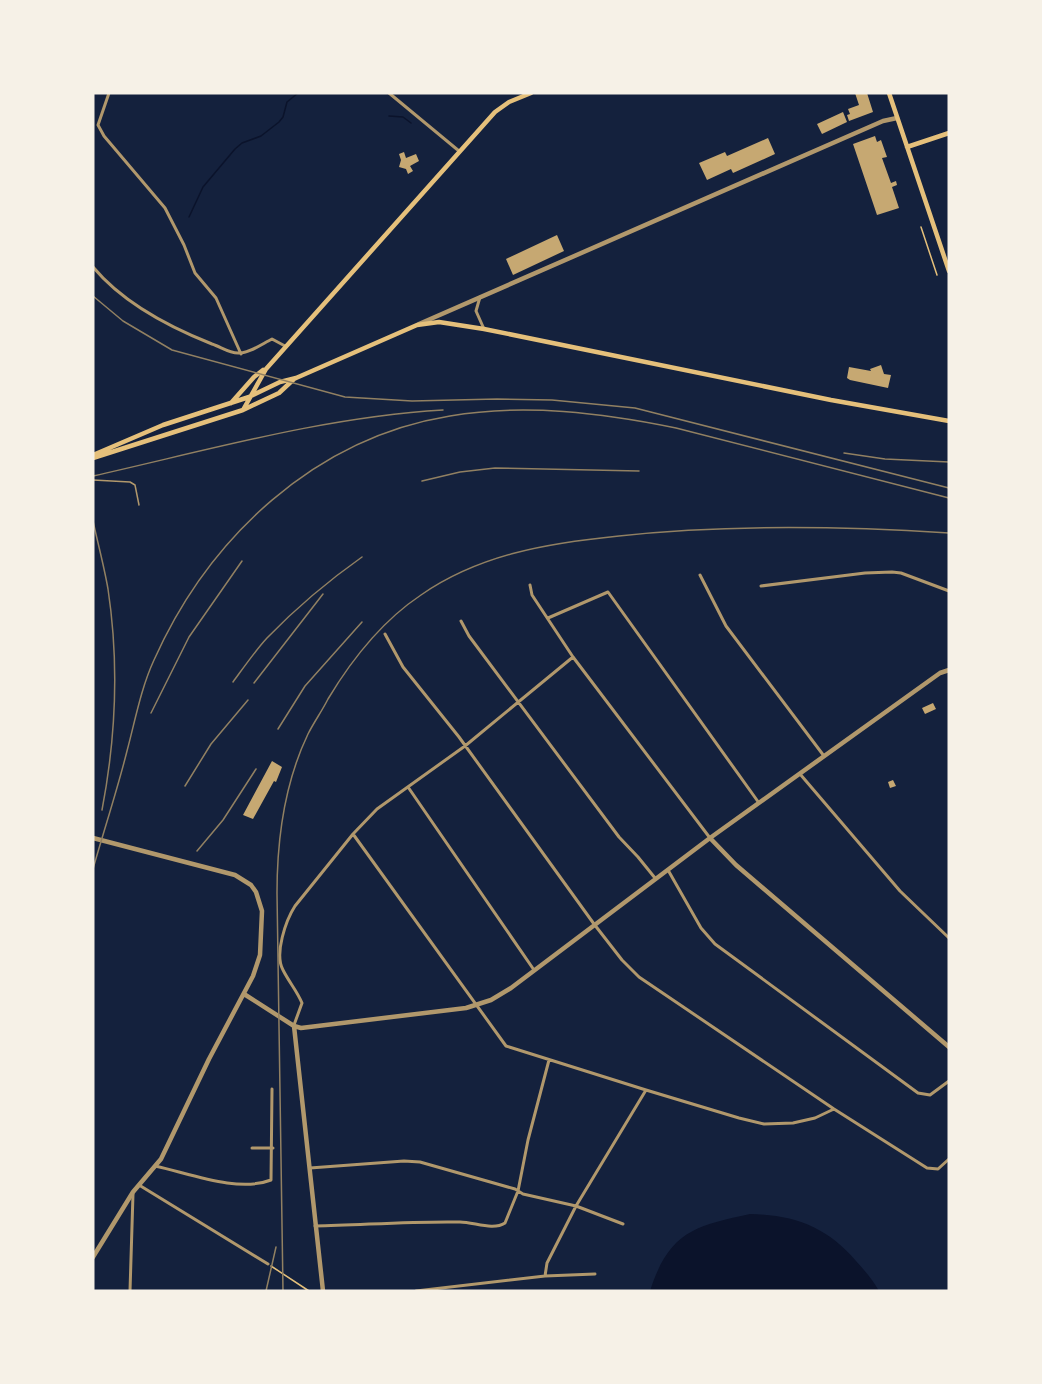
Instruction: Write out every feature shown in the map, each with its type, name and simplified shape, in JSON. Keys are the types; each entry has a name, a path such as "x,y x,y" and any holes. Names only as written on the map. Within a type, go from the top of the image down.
{"main road":[{"path":"243,410 258,381 285,346 460,152 502,106 531,93"},
{"path":"889,93 949,271"},
{"path":"907,147 949,133"},
{"path":"93,457 177,421 249,397 280,382 296,378 417,325 439,322 484,329 831,400 949,421"},
{"path":"231,403 254,378 266,369"},
{"path":"93,457 243,410 279,393 296,378"},
{"path":"258,381 260,387 266,389"},
{"path":"177,421 174,427 178,431"}],"street":[{"path":"109,93 98,125 104,136 165,208 195,273 216,298 241,354"},
{"path":"389,93 460,152"},
{"path":"417,325 480,295 883,121 897,118"},
{"path":"93,267 121,294 148,312 195,337 241,354 272,339 285,346"},
{"path":"480,295 476,310 484,329"},
{"path":"761,586 865,573 892,572 901,573 949,591"},
{"path":"700,575 726,626 824,756"},
{"path":"530,585 532,595 573,657 710,838 736,865 949,1047"},
{"path":"548,618 608,592 759,803"},
{"path":"461,621 469,636 619,837 655,878"},
{"path":"385,634 403,667 465,746 594,924 622,960 639,977 834,1109 927,1168 934,1170 949,1159"},
{"path":"323,1291 294,1026 302,1003 281,966 282,931 287,918 353,834 376,809 465,746 573,657"},
{"path":"244,994 294,1026 309,1028 477,1006 511,988 710,838 940,673 949,670"},
{"path":"800,774 900,891 949,938"},
{"path":"408,787 534,970"},
{"path":"353,834 506,1046 764,1124 793,1123 815,1119 834,1109"},
{"path":"93,838 236,875 251,885 260,902 262,933 260,955 254,976 155,1166 133,1192 93,1257"},
{"path":"668,869 701,928 715,944 918,1093 930,1095 949,1081"},
{"path":"315,1226 440,1221 502,1225 508,1220 518,1191 528,1140 549,1060"},
{"path":"155,1166 213,1181 268,1182 273,1178 272,1089"},
{"path":"545,1276 547,1263 576,1206 646,1090"},
{"path":"252,1148 273,1148"},
{"path":"310,1168 404,1161 420,1162 523,1194 576,1206 623,1224"},
{"path":"139,1185 268,1264"},
{"path":"130,1291 133,1192"},
{"path":"416,1291 545,1276 595,1274"}],"lane":[{"path":"93,480 135,484 139,505"}],"path":[{"path":"921,227 938,274"},
{"path":"268,1264 309,1291"}],"water":[{"path":"750,1214 796,1220 822,1231 845,1249 879,1291 650,1291 657,1271 666,1256 686,1235 713,1223"}],"building":[{"path":"855,93 867,93 873,112 849,121 848,109 859,105"},
{"path":"843,112 847,122 822,134 817,124"},
{"path":"875,136 877,142 881,140 887,157 882,158 891,183 896,181 897,185 892,187 899,208 877,215 853,144"},
{"path":"768,138 775,154 733,173 731,169 707,180 699,163 725,152 727,156"},
{"path":"404,152 406,158 416,154 419,161 410,166 413,171 408,174 406,169 399,167 401,160 399,154"},
{"path":"557,235 564,251 513,275 506,259"},
{"path":"881,365 884,374 891,375 888,388 847,378 849,367 871,371 870,369"},
{"path":"933,703 936,709 925,714 922,708"},
{"path":"272,761 282,767 276,782 274,781 253,819 243,815"},
{"path":"893,780 896,786 890,788 888,782"}],"waterway":[{"path":"189,217 203,187 235,149 242,143 261,136 279,122 283,117 287,102 298,93"},
{"path":"389,116 403,117 411,123"}],"railway":[{"path":"93,296 123,321 172,350 345,397 412,401 552,400 635,408 949,488"},
{"path":"93,476 311,427 443,410"},
{"path":"93,869 145,682 177,615 204,573 236,535 272,500 312,470 355,446 401,428 478,412 535,410 592,414 676,428 949,498"},
{"path":"844,453 885,459 949,462"},
{"path":"422,481 460,472 495,468 639,471"},
{"path":"93,521 108,589 115,672 113,727 102,810"},
{"path":"283,1291 277,893 280,832 293,772 308,734 337,684 369,642 407,605 467,569 516,553 567,542 660,532 742,528 825,528 949,533"},
{"path":"233,682 258,648 278,627 313,595 362,557"},
{"path":"151,713 189,637 242,561"},
{"path":"254,683 323,594"},
{"path":"278,729 305,686 362,622"},
{"path":"185,786 211,744 248,700"},
{"path":"197,851 223,820 256,769"},
{"path":"266,1291 276,1247"}]}
